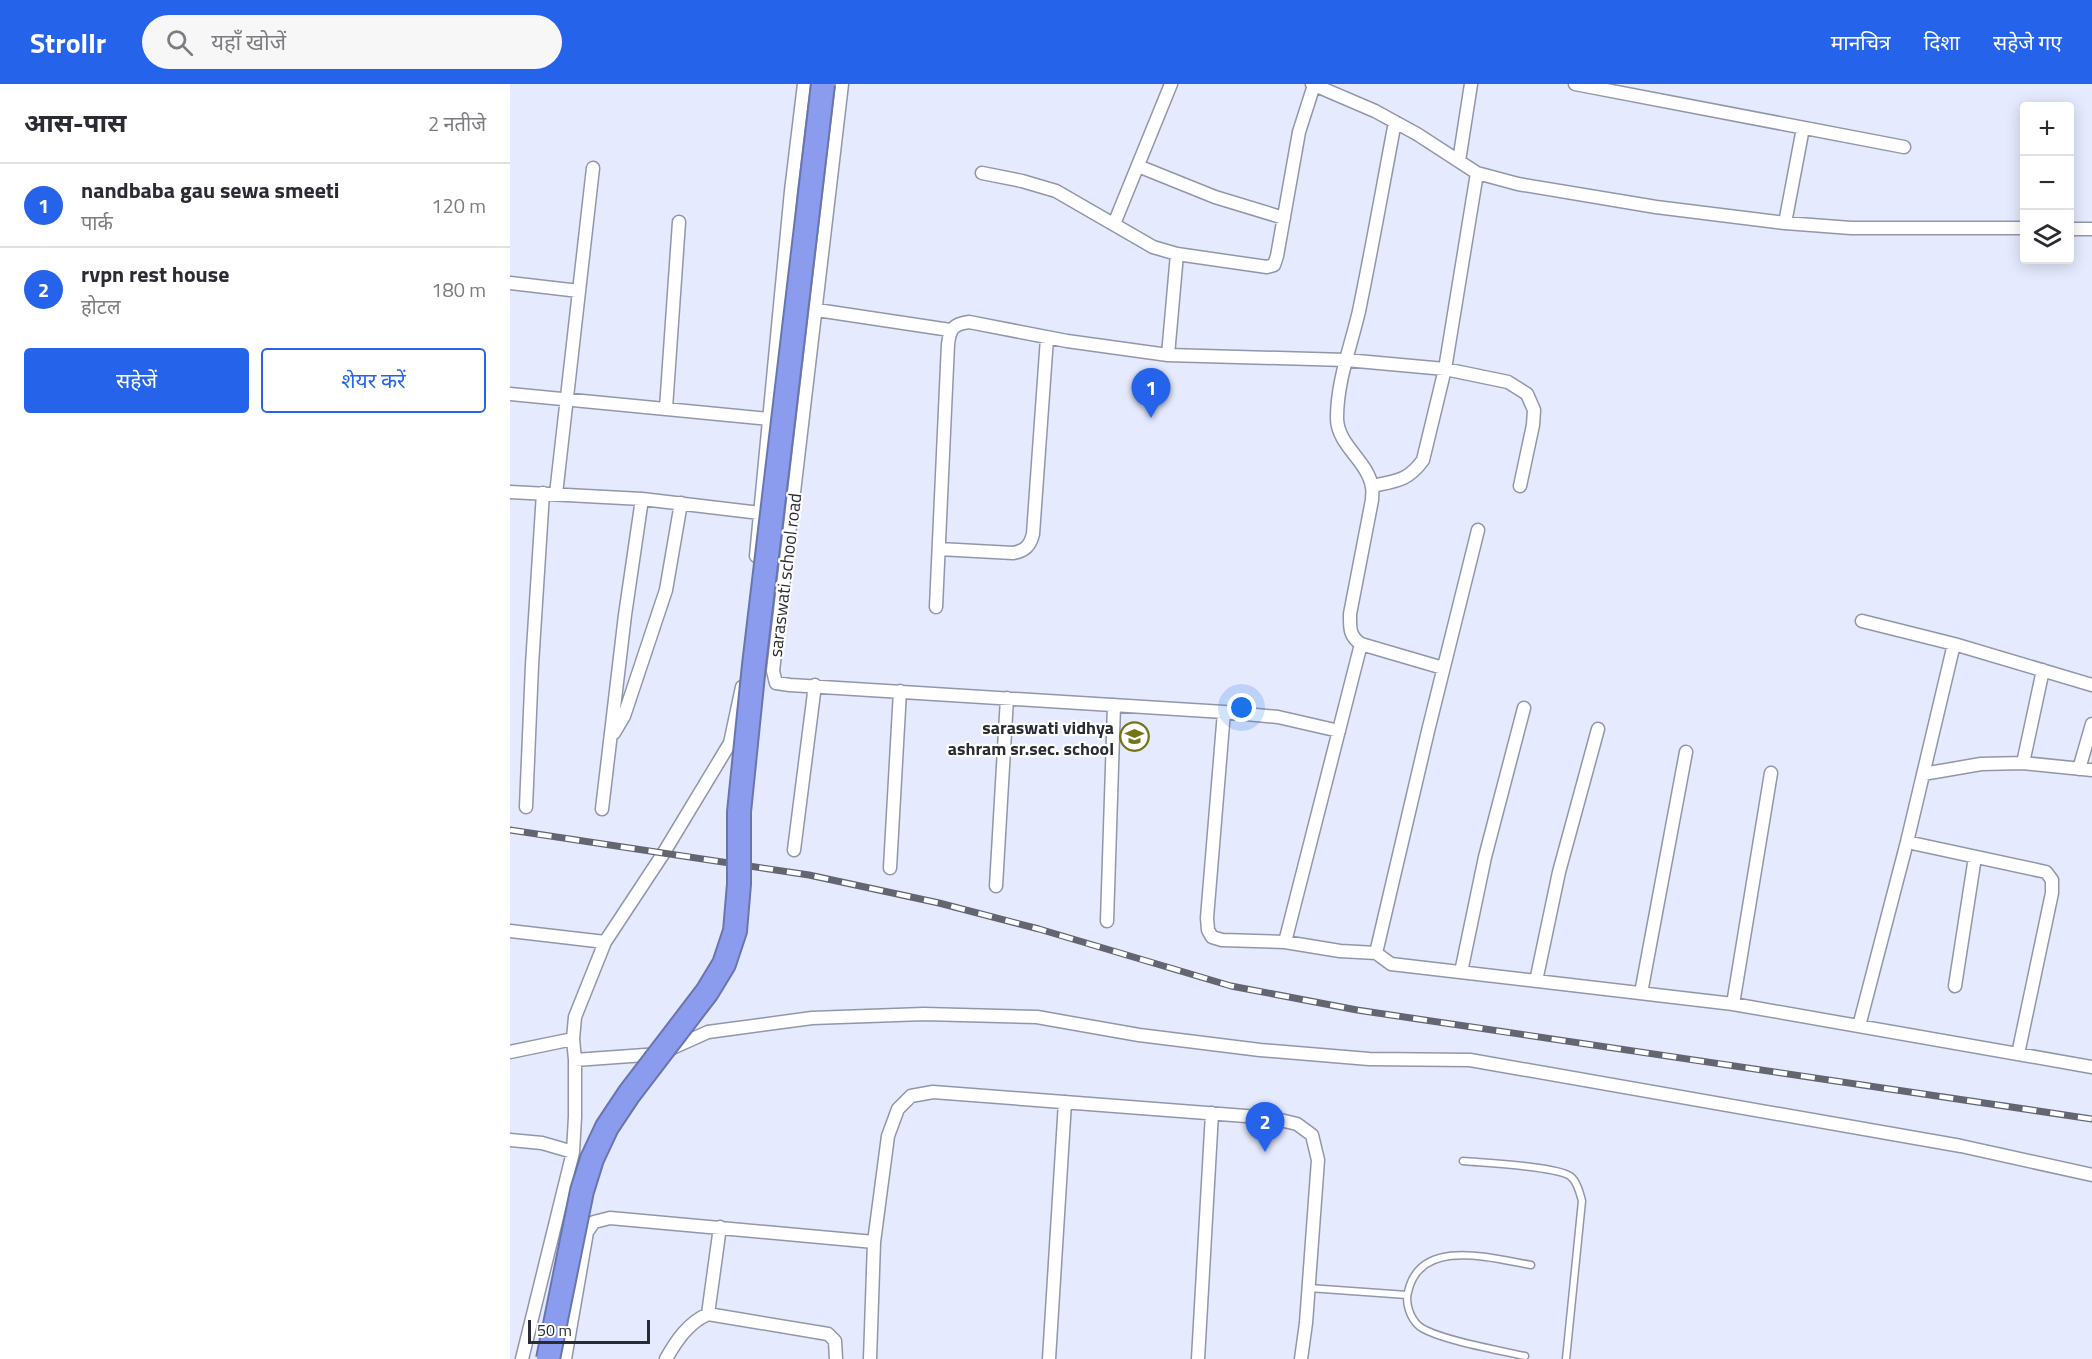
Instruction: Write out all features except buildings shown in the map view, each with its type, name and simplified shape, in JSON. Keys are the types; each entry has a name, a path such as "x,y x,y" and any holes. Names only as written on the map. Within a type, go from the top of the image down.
{"highway":[{"path":"548,1359 582,1191 592,1159 607,1127 629,1094 707,992 724,964 735,931 739,884 739,812 753,677 823,84"}],"street":[{"path":"522,1359 573,1152 575,1017 605,942 663,854 730,743 744,680 790,203 804,84"},
{"name":"saraswati school road","path":"842,84 773,671 776,683 790,686 1224,712 1278,717 1339,730"},
{"path":"1114,224 1171,84"},
{"path":"1458,162 1471,84"},
{"path":"1575,84 1904,147"},
{"path":"982,173 1056,191 1153,247 1177,254 1267,267 1274,265 1299,132 1313,85 1375,111 1417,134 1477,173 1518,183 1656,207 1785,223 1851,228 2020,228"},
{"path":"1395,122 1359,312 1337,403 1337,422 1345,442 1367,474 1372,486 1372,500 1350,614 1350,629 1353,639 1361,644 1443,668"},
{"path":"1785,223 1803,128"},
{"path":"1138,166 1215,197 1284,218"},
{"path":"526,807 532,664 550,494 567,398 593,168"},
{"path":"1372,486 1403,479 1415,472 1423,460 1445,369 1477,173"},
{"path":"666,408 679,222"},
{"path":"2074,229 2092,230"},
{"path":"1168,356 1177,254"},
{"path":"510,282 579,291"},
{"path":"817,310 950,330"},
{"path":"936,607 948,344 950,330 957,323 969,321 1047,338 1168,356 1346,360 1445,369 1508,382 1527,394 1534,410 1520,486"},
{"path":"939,549 1013,553 1023,551 1030,543 1033,534 1047,338"},
{"path":"510,394 770,419"},
{"path":"510,492 642,499 760,513"},
{"path":"602,809 625,615 642,499"},
{"path":"610,739 624,716 666,590 681,503"},
{"path":"1376,953 1478,530"},
{"path":"1862,621 1954,644 2092,684"},
{"path":"1284,942 1361,644"},
{"path":"1859,1026 1907,842 1954,644"},
{"path":"2023,763 2043,670"},
{"path":"794,850 815,686"},
{"path":"890,868 900,691"},
{"path":"996,886 1007,698"},
{"path":"1107,921 1114,705"},
{"path":"1461,972 1485,857 1524,708"},
{"path":"1224,712 1207,918 1208,930 1212,937 1222,940 1284,942 1340,951 1376,953 1391,964 1733,1004 2092,1067"},
{"path":"2079,769 2092,724"},
{"path":"1536,981 1559,872 1598,729"},
{"path":"1641,993 1686,752"},
{"path":"1923,774 1981,764 2023,763 2092,770"},
{"path":"1733,1004 1772,773"},
{"path":"1907,842 2046,872 2052,880 2052,893 2018,1054"},
{"path":"1955,986 1975,857"},
{"path":"510,931 605,942"},
{"path":"575,1060 659,1054 708,1032 812,1018 924,1014 1037,1017 1139,1035 1260,1050 1369,1059 1470,1060 1950,1144 2092,1175"},
{"path":"510,1052 573,1039"},
{"path":"870,1359 874,1242 888,1136 898,1109 911,1096 933,1092 1272,1118 1297,1124 1312,1136 1318,1160 1301,1359"},
{"path":"1049,1359 1065,1102"},
{"path":"1198,1359 1212,1113"},
{"path":"510,1140 542,1143 573,1152"},
{"path":"565,1359 587,1232 594,1221 610,1218 874,1242"},
{"path":"708,1314 720,1227"},
{"path":"666,1359 685,1330 697,1319 708,1314 828,1334 835,1341 836,1359"}],"lane":[{"path":"1463,1161 1546,1169 1570,1176 1580,1190 1582,1201 1566,1359"},
{"path":"1525,1356 1441,1336 1419,1326 1409,1311 1407,1295 1412,1279 1424,1264 1443,1256 1477,1256 1531,1265"},
{"path":"1308,1288 1407,1295"}],"railway":[{"path":"510,830 809,875 939,903 1039,929 1231,986 1357,1010 2092,1119"}],"place":[{"name":"nandbaba gau sewa smeeti","path":"1151,418"},
{"name":"saraswati vidhya ashram sr.sec. school","path":"1135,737"},
{"name":"rvpn rest house","path":"1265,1152"}]}
